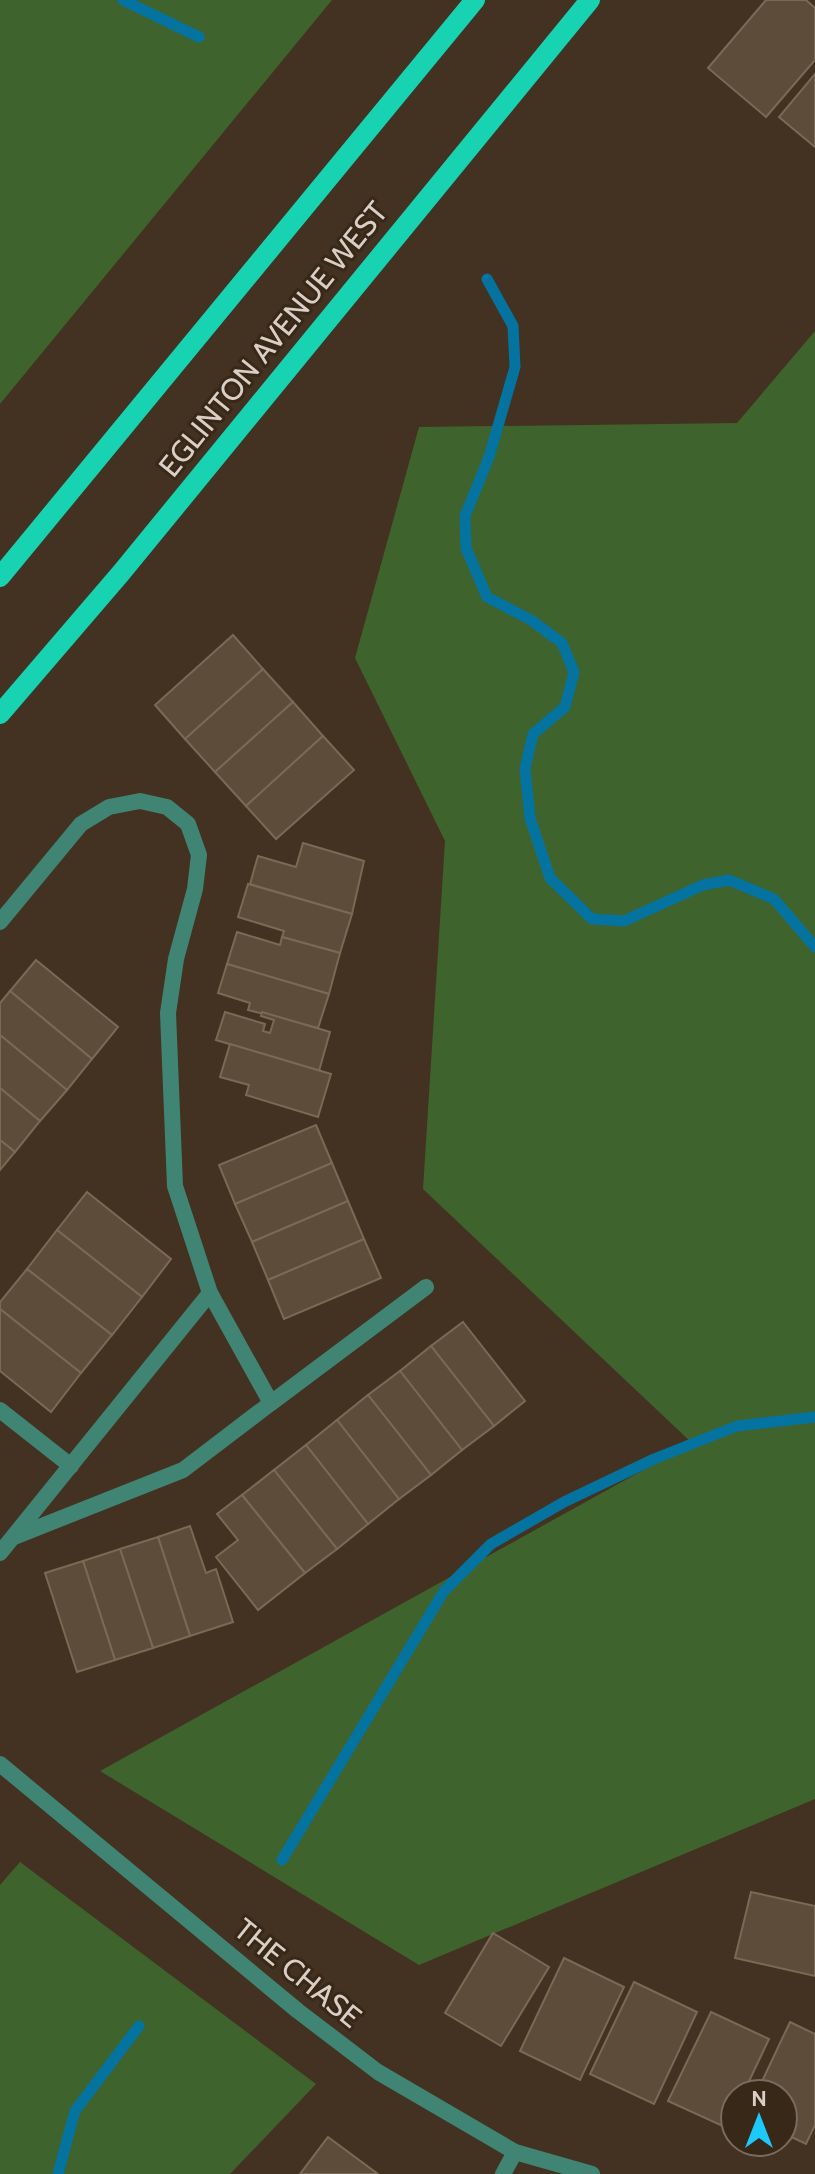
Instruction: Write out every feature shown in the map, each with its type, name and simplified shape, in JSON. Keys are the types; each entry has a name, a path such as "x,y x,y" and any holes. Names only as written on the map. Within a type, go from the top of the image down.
{"main road":[{"name":"EGLINTON AVENUE WEST","path":"0,577 475,0"},
{"name":"EGLINTON AVENUE WEST","path":"0,714 121,573 590,0"}],"street":[{"path":"0,922 81,824 109,807 140,801 167,807 188,824 199,855 195,889 176,959 168,1013 170,1137 175,1186 210,1293 271,1403"},
{"path":"12,1538 183,1470 426,1287"},
{"path":"0,1553 210,1293"},
{"path":"0,1410 71,1466"},
{"name":"THE CHASE","path":"0,1764 298,2011 378,2072 515,2152 592,2174"},
{"path":"503,2174 515,2152"}],"green space":[{"path":"0,0 332,0 0,404"},
{"path":"815,331 815,1799 419,1965 100,1771 692,1443 423,1189 445,841 355,658 419,427 737,423"},
{"path":"20,1862 316,2084 230,2174 0,2174 0,1885"}],"building":[{"path":"766,0 806,0 815,8 815,60 766,117 708,68"},
{"path":"815,74 815,147 779,117"},
{"path":"233,635 263,669 185,739 155,705"},
{"path":"263,669 293,702 215,772 185,739"},
{"path":"293,702 323,736 246,806 215,772"},
{"path":"323,736 354,770 276,839 246,806"},
{"path":"303,843 364,861 352,914 250,884 258,856 296,867"},
{"path":"248,884 352,914 340,953 282,937 284,931 238,917"},
{"path":"237,932 280,945 282,937 340,953 329,994 227,964"},
{"path":"36,960 118,1027 92,1059 10,991"},
{"path":"227,964 329,994 318,1028 248,1010 250,1003 218,993"},
{"path":"10,991 92,1059 67,1090 0,1035 0,1003"},
{"path":"225,1012 265,1024 263,1031 270,1033 274,1020 261,1016 262,1012 330,1032 319,1071 216,1040"},
{"path":"0,1035 67,1090 40,1121 0,1088"},
{"path":"230,1044 331,1074 318,1117 246,1095 249,1085 220,1077"},
{"path":"0,1088 40,1121 15,1152 0,1140"},
{"path":"316,1125 332,1163 235,1204 219,1165"},
{"path":"0,1140 15,1152 0,1170"},
{"path":"332,1163 348,1201 252,1242 235,1204"},
{"path":"87,1192 171,1259 142,1297 57,1230"},
{"path":"348,1201 364,1239 268,1280 252,1242"},
{"path":"57,1230 142,1297 112,1335 27,1269"},
{"path":"364,1239 381,1278 284,1319 268,1280"},
{"path":"27,1269 112,1335 81,1373 0,1309 0,1302"},
{"path":"0,1309 81,1373 51,1412 0,1371"},
{"path":"463,1322 525,1401 494,1426 431,1346"},
{"path":"431,1346 494,1426 462,1450 400,1371"},
{"path":"400,1371 462,1450 431,1475 368,1395"},
{"path":"368,1395 431,1475 399,1499 337,1420"},
{"path":"337,1420 399,1499 368,1524 306,1445"},
{"path":"306,1445 368,1524 337,1549 274,1470"},
{"path":"274,1470 337,1549 305,1573 242,1495"},
{"path":"242,1495 305,1573 258,1610 216,1557 238,1540 217,1514"},
{"path":"190,1526 206,1573 216,1569 233,1622 190,1636 158,1537"},
{"path":"158,1537 190,1636 153,1648 120,1549"},
{"path":"120,1549 153,1648 115,1660 83,1561"},
{"path":"83,1561 115,1660 77,1672 45,1573"},
{"path":"751,1892 815,1906 815,1976 735,1958"},
{"path":"493,1933 549,1967 501,2046 445,2013"},
{"path":"564,1958 624,1987 580,2080 520,2051"},
{"path":"634,1982 697,2012 654,2104 590,2074"},
{"path":"711,2012 769,2039 751,2078 719,2078 719,2124 668,2101"},
{"path":"790,2022 815,2034 815,2125 806,2144 799,2141 799,2078 764,2078"},
{"path":"328,2137 378,2174 300,2174"}],"waterway":[{"path":"123,0 199,37"},
{"path":"487,279 513,326 515,367 489,457 465,516 466,548 487,597 531,620 562,643 574,672 565,707 533,734 525,769 530,818 550,878 592,919 624,921 703,885 729,880 774,899 815,947"},
{"path":"282,1860 444,1591 491,1544 564,1502 654,1459 737,1426 815,1417"},
{"path":"58,2174 75,2111 139,2026"}]}
